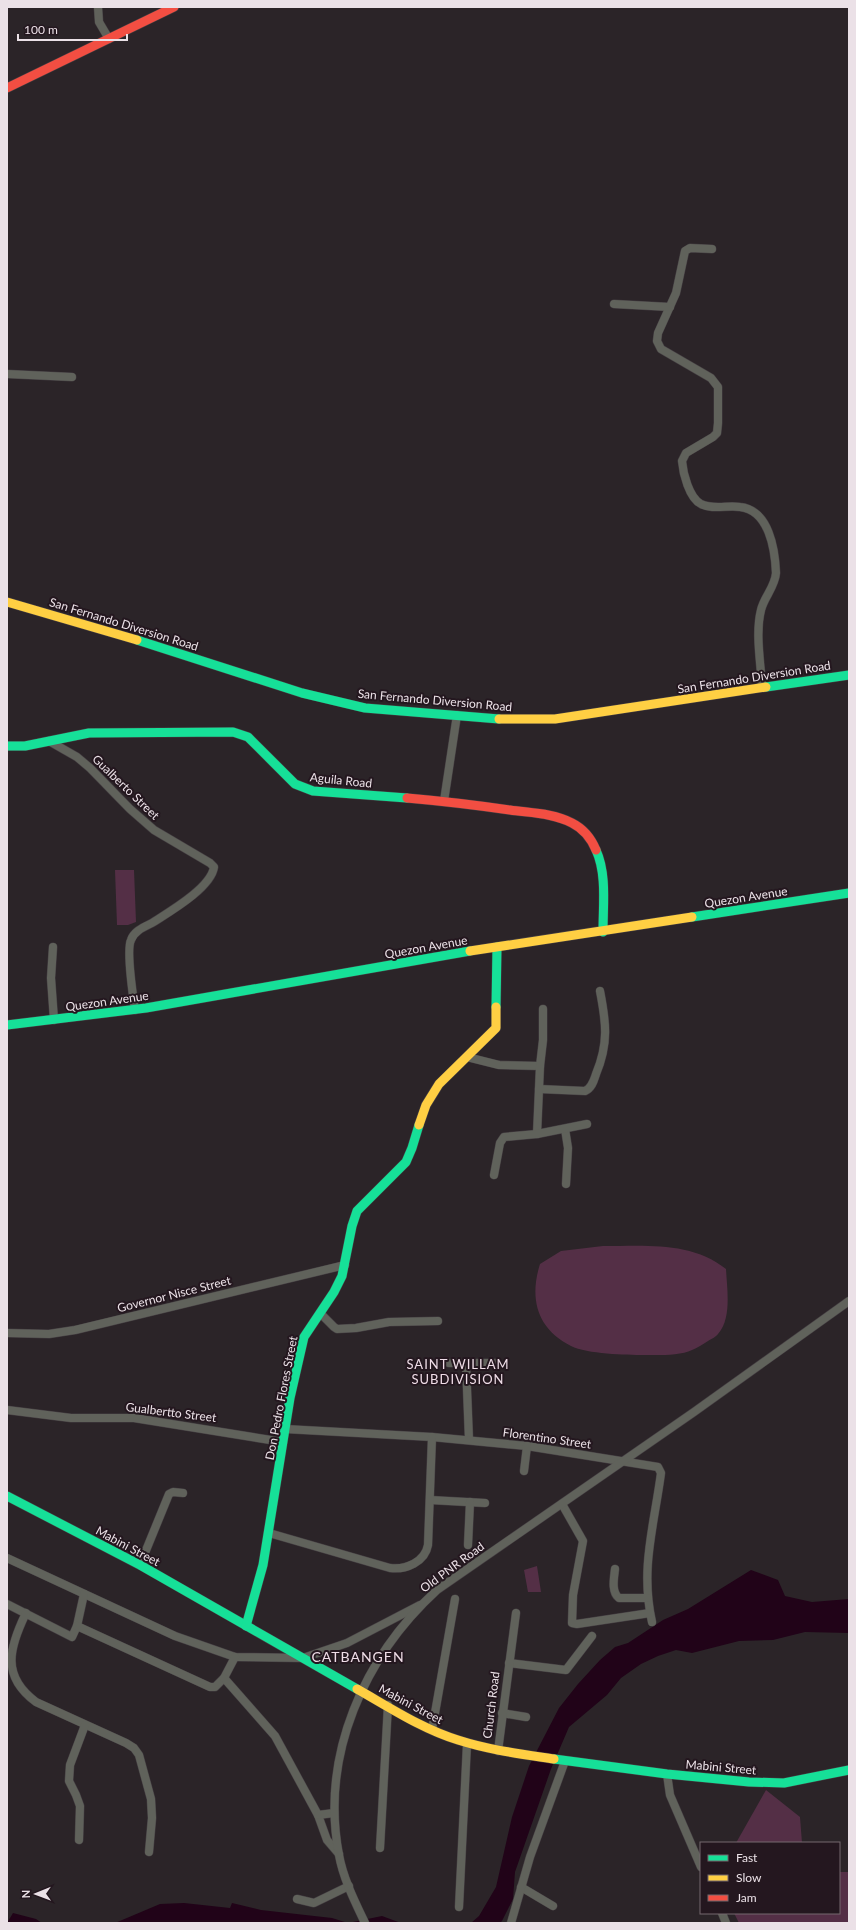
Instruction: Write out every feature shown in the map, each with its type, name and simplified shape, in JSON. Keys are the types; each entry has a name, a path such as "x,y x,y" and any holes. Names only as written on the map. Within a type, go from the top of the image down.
{"main road":[{"path":"7,88 174,7"},
{"name":"San Fernando Diversion Road","path":"7,602 187,655 302,693 365,708 503,719 555,718 849,675"},
{"name":"Aguila Road","path":"7,746 26,746 89,733 232,732 248,737 286,776 302,788 313,791 444,801 549,815 572,823 586,833 597,850 602,866 603,932"},
{"name":"Quezon Avenue","path":"7,1025 134,1010 497,947 603,932 849,893"},
{"name":"Don Pedro Flores Street","path":"246,1626 254,1606 260,1580 269,1534 285,1429 304,1337 310,1324 320,1313 336,1289 345,1266 356,1212 364,1202 391,1180 405,1163 411,1153 426,1106 436,1088 496,1028 497,947"},
{"name":"Mabini Street","path":"7,1496 140,1565 432,1730 468,1744 498,1751 667,1774 776,1783 849,1770"}],"street":[{"path":"98,7 99,22 109,39"},
{"path":"712,249 690,248 685,251 678,285 670,308 658,333 659,346 661,349 711,378 716,383 718,393 717,432 713,437 686,453 682,461 693,498 702,505 741,507 751,510 765,522 769,531 776,573 775,580 763,605 760,617 762,688"},
{"path":"614,304 670,308"},
{"path":"7,374 72,377"},
{"path":"444,801 456,715"},
{"name":"Gualberto Street","path":"49,741 77,757 90,768 130,809 154,830 210,863 214,867 213,874 208,881 177,907 136,933 130,940 134,1010"},
{"path":"53,947 51,978 54,1020"},
{"path":"539,1089 585,1091 591,1087 603,1058 606,1032 600,991"},
{"path":"536,1134 540,1066 543,1049 543,1009"},
{"path":"467,1057 499,1065 540,1066"},
{"path":"494,1175 502,1138 536,1134 587,1124"},
{"path":"565,1129 568,1148 566,1184"},
{"name":"Governor Nisce Street","path":"7,1333 49,1334 75,1330 345,1266"},
{"name":"Old PNR Road","path":"363,1920 349,1886 339,1854 334,1813 337,1767 345,1730 361,1691 390,1641 421,1605 437,1590 562,1504 849,1301"},
{"path":"320,1313 337,1329 356,1328 389,1322 438,1321"},
{"path":"449,1363 496,1363"},
{"path":"466,1363 469,1440"},
{"name":"Gualbertto Street","path":"7,1410 71,1418 134,1418 283,1442"},
{"name":"Florentino Street","path":"285,1429 469,1440 527,1446 655,1466 660,1470 646,1570 647,1598 652,1622"},
{"path":"269,1534 390,1568 405,1568 420,1560 427,1551 432,1438"},
{"path":"524,1471 527,1446"},
{"path":"140,1565 169,1494 173,1492 183,1493"},
{"path":"430,1500 485,1503"},
{"path":"468,1545 470,1502"},
{"path":"562,1504 581,1537 583,1546 573,1595 572,1623 577,1624 650,1613"},
{"path":"7,1558 30,1567 175,1636 235,1657 303,1658 347,1643 421,1605"},
{"path":"615,1569 614,1589 616,1596 619,1598 647,1598"},
{"path":"7,1604 72,1637 77,1626 84,1594"},
{"path":"432,1730 455,1599"},
{"path":"26,1613 15,1636 11,1652 16,1682 25,1694 36,1702 134,1748 139,1755 151,1799 152,1818 149,1852"},
{"name":"Church Road","path":"498,1751 516,1613"},
{"path":"77,1626 210,1688 215,1687 224,1678 235,1657"},
{"path":"509,1663 566,1670 592,1636"},
{"path":"224,1678 275,1736 318,1815 327,1840 339,1854"},
{"path":"380,1848 388,1705"},
{"path":"502,1713 526,1717"},
{"path":"79,1840 80,1806 69,1781 70,1766 85,1726"},
{"path":"459,1907 468,1744"},
{"path":"510,1923 561,1760"},
{"path":"667,1774 670,1795 700,1865"},
{"path":"318,1815 334,1813"},
{"path":"298,1899 314,1903 349,1886"},
{"path":"521,1887 553,1906"}],"shaded area":[{"path":"115,870 134,870 136,922 128,925 117,925"},
{"path":"603,1246 651,1246 683,1249 713,1260 726,1269 728,1294 727,1312 718,1334 700,1346 687,1352 662,1355 607,1354 587,1351 571,1346 559,1339 543,1322 536,1301 535,1289 540,1264 561,1251"},
{"path":"537,1566 541,1592 528,1592 524,1570"},
{"path":"751,1570 778,1580 785,1596 812,1602 849,1599 849,1633 805,1632 773,1640 739,1641 692,1653 676,1650 641,1664 621,1678 607,1695 569,1727 551,1769 515,1872 513,1899 502,1921 500,1923 471,1923 479,1916 496,1887 512,1817 529,1766 559,1708 578,1684 600,1660 615,1647 628,1643 663,1620 688,1609"},
{"path":"766,1790 800,1817 802,1842 737,1842"},
{"path":"840,1872 849,1872 849,1923 739,1923 734,1914 840,1914"},
{"path":"184,1903 230,1908 232,1903 261,1910 332,1918 348,1923 115,1923 160,1904"},
{"path":"13,1913 36,1919 42,1923 7,1923"},
{"path":"382,1916 401,1923 348,1923"}],"traffic: fast":[{"path":"137,640 302,693 365,708 499,719"},
{"path":"766,687 849,675"},
{"path":"7,746 25,746 89,733 233,732 248,737 295,784 313,791 407,798"},
{"path":"596,850 602,869 603,879 603,932"},
{"path":"692,917 849,893"},
{"path":"496,1007 497,947"},
{"path":"7,1025 146,1008 470,951"},
{"path":"246,1626 263,1565 290,1398 304,1337 334,1292 342,1276 352,1226 357,1211 406,1162 419,1125"},
{"path":"7,1496 140,1565 357,1689"},
{"path":"554,1759 667,1774 749,1782 784,1783 849,1770"}],"traffic: slow":[{"path":"7,602 137,640"},
{"path":"499,719 555,719 766,687"},
{"path":"470,951 692,917"},
{"path":"419,1125 426,1105 439,1084 496,1028 496,1007"},
{"path":"357,1689 406,1717 445,1735 493,1749 554,1759"}],"traffic: jam":[{"path":"7,88 174,7"},
{"path":"407,798 484,806 557,817 572,823 584,831 596,850"}],"district":[{"name":"SAINT WILLAM SUBDIVISION","path":"458,1372"},
{"name":"CATBANGEN","path":"358,1656"}]}
